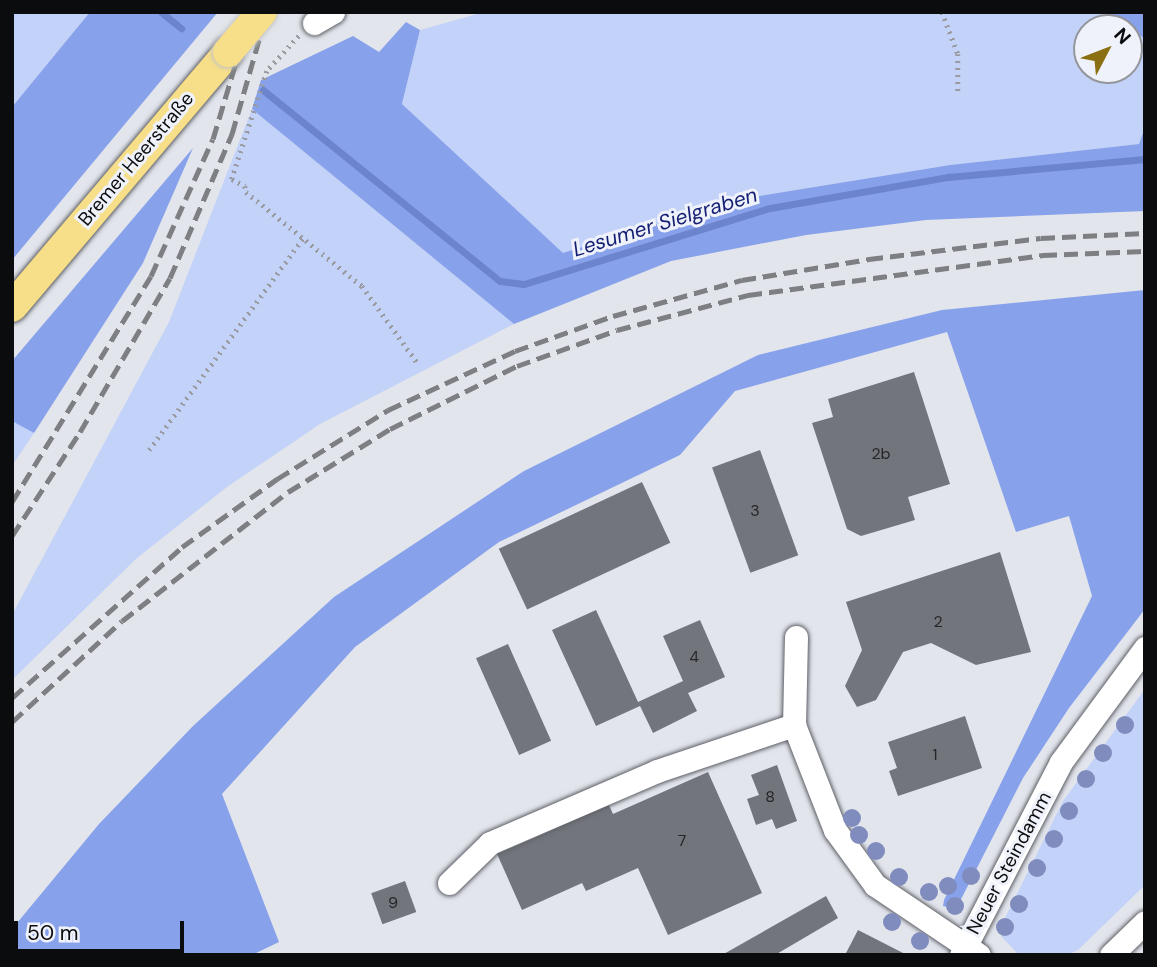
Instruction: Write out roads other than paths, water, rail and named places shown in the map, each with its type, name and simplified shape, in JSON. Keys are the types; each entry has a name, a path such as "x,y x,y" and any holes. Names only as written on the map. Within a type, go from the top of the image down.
{"main road":[{"name":"Bremer Heerstraße","path":"12,307 262,12"}],"street":[{"name":"Neuer Steindamm","path":"796,637 794,725 835,830 875,886 969,951 1061,762 1145,648"},
{"path":"449,883 490,843 657,771 794,725"},
{"path":"1111,955 1145,922"}],"waterway":[{"name":"Lesumer Sielgraben","path":"161,12 181,28"},
{"name":"Lesumer Sielgraben","path":"263,90 500,281 524,284 770,208 948,177 1145,159"}],"railway":[{"path":"12,502 151,276 213,139 251,12"},
{"path":"12,536 80,432 170,278 232,134 267,12"},
{"path":"12,698 182,547 277,479 388,410 515,351 613,316 742,280 869,259 1041,238 1145,233"},
{"path":"12,722 122,621 288,492 390,429 517,366 617,330 748,295 1043,255 1145,251"}]}
